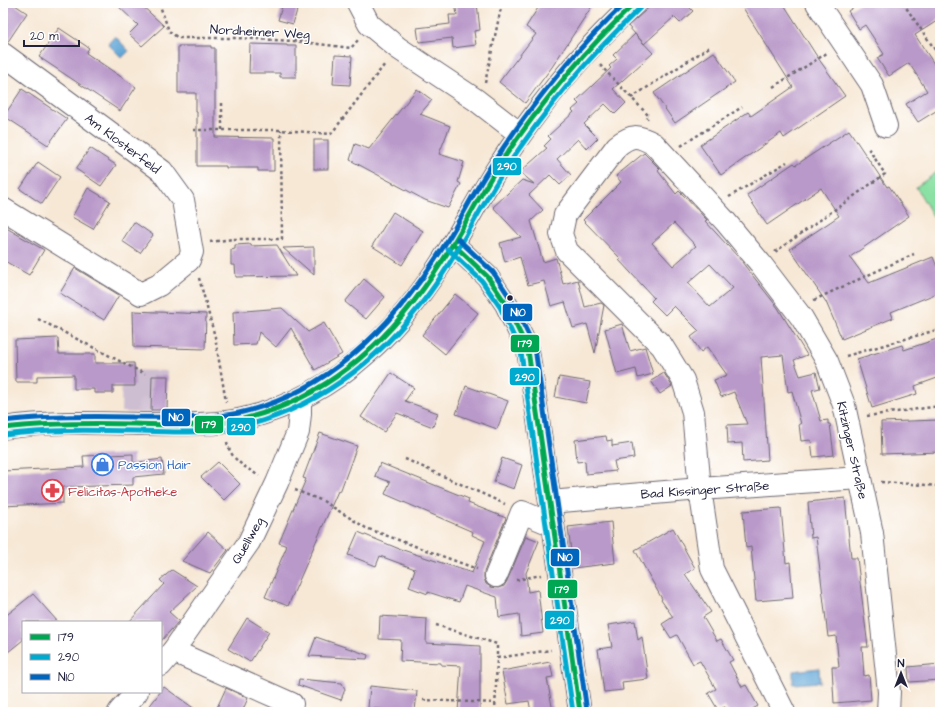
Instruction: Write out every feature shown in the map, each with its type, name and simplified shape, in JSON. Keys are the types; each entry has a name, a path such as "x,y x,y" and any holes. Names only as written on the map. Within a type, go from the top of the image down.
{"street":[{"path":"358,3 369,24 398,48 476,100 520,134"},
{"path":"3,428 62,423 163,424 226,422 255,416 300,399 314,392 350,368 384,338 415,301 453,244 477,201 520,134 552,93 587,52 635,3"},
{"path":"817,3 872,85 886,126"},
{"name":"Am Klosterfeld","path":"3,54 162,171 182,200 192,252"},
{"path":"642,138 627,138 617,146 565,215 561,234 567,251 662,346 683,380 693,412 700,489 712,569 784,712"},
{"name":"Kitzinger Straße","path":"642,138 654,144 760,263 795,310 827,361 844,405 872,533 889,692 888,712"},
{"path":"3,209 141,294 159,285 189,260 192,252"},
{"path":"453,244 487,276 506,304 528,350 580,712"},
{"name":"Quellweg","path":"167,658 249,542 277,483 298,432 300,399"},
{"name":"Bad Kissinger Straße","path":"550,502 700,489 860,478"},
{"path":"496,576 522,512 553,525"},
{"path":"167,658 292,704"},
{"path":"119,712 136,693"}],"path":[{"name":"Nordheimer Weg","path":"159,3 169,31 178,38 236,38 286,41 351,48 369,24"},
{"path":"476,100 485,84 502,3"},
{"path":"903,3 940,57"},
{"path":"773,87 844,42"},
{"path":"631,98 711,46"},
{"path":"193,130 281,130 331,134 398,48"},
{"path":"587,52 648,115 642,138"},
{"path":"222,100 222,130"},
{"path":"665,156 742,107"},
{"path":"281,130 282,239 233,239 212,241 192,252 215,337 228,448 234,458 262,478 323,501 366,528 496,576 510,580 529,578 560,570"},
{"path":"760,263 885,174 868,148"},
{"path":"712,208 787,162"},
{"path":"795,310 914,254"},
{"path":"38,319 145,374"},
{"path":"827,361 940,329"},
{"path":"847,418 940,406"},
{"path":"405,459 522,512"},
{"path":"860,478 882,482 940,486"},
{"path":"436,625 497,644 495,712"},
{"path":"497,658 571,647"},
{"path":"423,700 495,703"}],"shaded area":[{"path":"122,370 167,371 165,414 121,412"}],"green space":[{"path":"940,170 940,228 916,187"}],"water":[{"path":"115,36 129,51 122,58 108,44"},
{"path":"819,668 820,682 793,684 793,671"}],"building":[{"path":"3,3 12,3 27,13 7,43 3,42"},
{"path":"115,3 139,3 164,26 142,46 129,34 138,25"},
{"path":"283,3 299,3 293,24 278,20"},
{"path":"455,3 477,3 480,30 474,31 476,45 453,48 452,38 419,42 417,28 450,24 449,15 457,15"},
{"path":"541,3 594,3 552,67 525,103 499,82 536,34 526,27"},
{"path":"654,3 690,3 687,5 693,11 680,23 674,17 644,44 628,26"},
{"path":"740,3 783,3 818,58 845,96 784,138 781,133 721,175 700,145 748,112 751,116 793,87"},
{"path":"860,3 940,3 940,19 915,35 940,73 940,111 939,109 918,122 906,104 927,91 909,63 889,76 877,58 884,54 865,25 859,29 848,11"},
{"path":"59,28 89,48 86,53 136,87 120,111 39,57"},
{"path":"635,34 653,53 613,89 626,103 615,114 605,104 584,124 598,138 587,149 578,139 557,159 571,175 560,185 550,175 529,195 543,210 531,221 543,262 556,258 563,284 578,280 585,307 601,303 604,305 595,353 587,324 573,328 565,302 551,306 544,281 528,285 520,257 505,262 500,243 521,237 493,207 522,180 534,184 520,172 547,148 544,146 551,139 548,136 574,112 572,110 579,104 576,101 611,68 609,66 617,59 613,55"},
{"path":"250,44 296,46 296,77 280,77 280,73 249,73"},
{"path":"178,46 211,46 211,48 215,48 215,137 274,138 274,171 258,171 258,168 197,166 196,93 178,93"},
{"path":"714,52 735,82 675,123 654,93"},
{"path":"335,55 352,56 350,85 333,84"},
{"path":"22,89 67,119 48,145 4,116"},
{"path":"417,89 432,100 420,114 450,126 439,154 464,162 458,182 461,184 448,208 425,200 350,160 355,144 369,149"},
{"path":"849,130 887,187 889,186 909,216 850,257 869,283 933,257 940,274 940,292 891,312 893,318 842,339 826,302 790,249 839,216 821,188 767,225 747,195 794,163 796,165"},
{"path":"314,140 328,140 328,169 314,169"},
{"path":"90,148 116,165 101,186 76,169"},
{"path":"644,153 660,169 658,171 676,194 679,191 707,220 705,221 738,257 778,308 807,355 794,360 800,376 816,372 820,388 812,390 821,421 828,420 828,424 830,424 834,455 813,457 811,440 801,441 799,424 801,424 792,391 788,392 783,355 761,357 768,460 743,462 742,443 728,444 727,425 747,424 734,392 721,397 714,380 727,375 707,347 701,352 691,337 699,331 674,306 665,315 651,301 654,298 619,260 621,259 583,220 621,182 616,176","holes":["674,223 696,246 673,266 652,243","710,264 733,288 710,307 688,283"]},
{"path":"38,162 60,177 42,204 20,189"},
{"path":"88,188 110,201 93,229 72,217"},
{"path":"393,212 423,231 402,265 372,246"},
{"path":"134,222 153,235 140,253 122,241"},
{"path":"3,226 44,250 29,275 3,260"},
{"path":"251,244 251,246 277,245 296,276 236,277 235,265 231,265 231,250 235,249 235,245"},
{"path":"314,247 314,275 283,248"},
{"path":"75,268 119,295 104,320 60,293"},
{"path":"364,279 385,297 366,319 345,302"},
{"path":"455,294 478,313 445,354 422,335"},
{"path":"282,308 308,332 324,323 342,354 315,370 291,328 276,347 259,332 256,344 234,345 233,312"},
{"path":"133,311 206,314 205,349 134,347"},
{"path":"622,324 630,351 645,347 653,374 638,378 636,369 617,374 605,329"},
{"path":"58,338 59,354 95,354 95,363 134,363 135,386 113,386 113,393 94,393 94,389 74,389 74,375 37,376 37,382 16,382 15,340"},
{"path":"940,338 940,377 915,386 917,394 872,408 857,359 902,345 904,350"},
{"path":"391,373 414,388 405,401 438,413 433,427 397,413 384,432 361,417"},
{"path":"664,373 672,386 660,394 651,381"},
{"path":"152,376 168,376 167,410 151,410"},
{"path":"559,377 590,382 586,403 555,397"},
{"path":"466,386 508,401 497,429 456,414"},
{"path":"939,420 940,452 882,454 881,422"},
{"path":"320,433 357,446 340,492 338,491 288,606 265,597 287,546 279,543 306,479 303,478"},
{"path":"606,436 607,441 612,440 612,446 632,443 634,458 614,461 616,471 586,474 585,461 577,462 575,440"},
{"path":"133,454 133,463 162,459 164,474 133,477 133,485 63,487 63,503 3,506 3,471 84,467 83,456"},
{"path":"502,458 522,465 514,489 494,482"},
{"path":"218,462 240,484 224,500 201,477"},
{"path":"380,463 469,499 468,503 506,518 484,572 486,584 491,587 498,588 504,586 526,536 539,541 526,573 528,592 538,590 543,633 521,636 519,614 499,617 497,597 465,586 459,602 428,592 428,594 409,587 415,569 380,556 376,566 348,555 358,532 397,548 472,573 485,541 472,535 473,532 385,494 390,482 375,476"},
{"path":"845,498 851,558 857,558 868,647 862,647 864,676 869,675 871,700 834,703 832,667 839,667 836,636 828,637 816,537 811,538 808,502"},
{"path":"781,508 786,563 790,562 793,598 756,601 751,547 746,548 743,511"},
{"path":"611,522 615,563 573,568 568,527"},
{"path":"673,528 695,568 685,574 711,612 703,617 717,641 721,639 733,660 729,662 742,687 746,685 758,706 747,712 728,712 725,707 718,710 708,693 716,689 700,661 693,664 677,635 671,638 662,624 673,617 661,600 662,599 635,550"},
{"path":"208,532 228,550 210,573 182,561"},
{"path":"172,570 197,586 169,612 179,621 162,640 162,621 130,621 164,584 160,580"},
{"path":"33,594 57,621 22,621 22,641 3,656 3,618"},
{"path":"380,616 427,619 426,643 480,646 480,712 458,712 461,666 441,665 441,663 400,661 401,640 379,639"},
{"path":"247,618 269,632 250,662 228,649"},
{"path":"635,621 638,640 642,637 648,679 622,682 623,690 604,692 598,649 612,647 608,625"},
{"path":"316,637 368,655 367,659 309,656"},
{"path":"550,662 553,677 547,678 553,712 531,712 529,701 508,704 502,671"},
{"path":"940,664 940,680 909,682 908,667"},
{"path":"299,679 342,683 345,689 341,700 298,685"},
{"path":"370,686 417,691 415,712 390,712 390,710 368,708"},
{"path":"164,687 199,712 145,712 159,693 162,693"},
{"path":"226,688 248,698 242,712 215,712"}],"transit line":[{"name":"N10","path":"3,421 35,418 101,416 186,418 213,417 239,413 273,403 304,388 333,370 360,348 385,324 407,298 447,241 487,172 522,120 571,59 625,3"},
{"name":"179","path":"3,428 69,424 216,424 243,419 273,410 301,398 327,383 352,365 374,345 415,300 450,249 497,168 528,124 579,61 635,3"},
{"name":"290","path":"4,435 70,430 191,432 232,429 276,416 304,404 331,388 356,370 379,350 401,328 421,304 440,278 504,171 550,106 602,46 640,8"},
{"name":"N10","path":"458,239 493,272 512,301 535,348 587,711"},
{"name":"179","path":"453,244 487,276 506,304 528,350 580,712"},
{"name":"290","path":"448,249 482,281 500,307 521,352 573,712"}],"place":[{"name":"Passion Hair","path":"102,464"},
{"name":"Felicitas-Apotheke","path":"52,491"}]}
